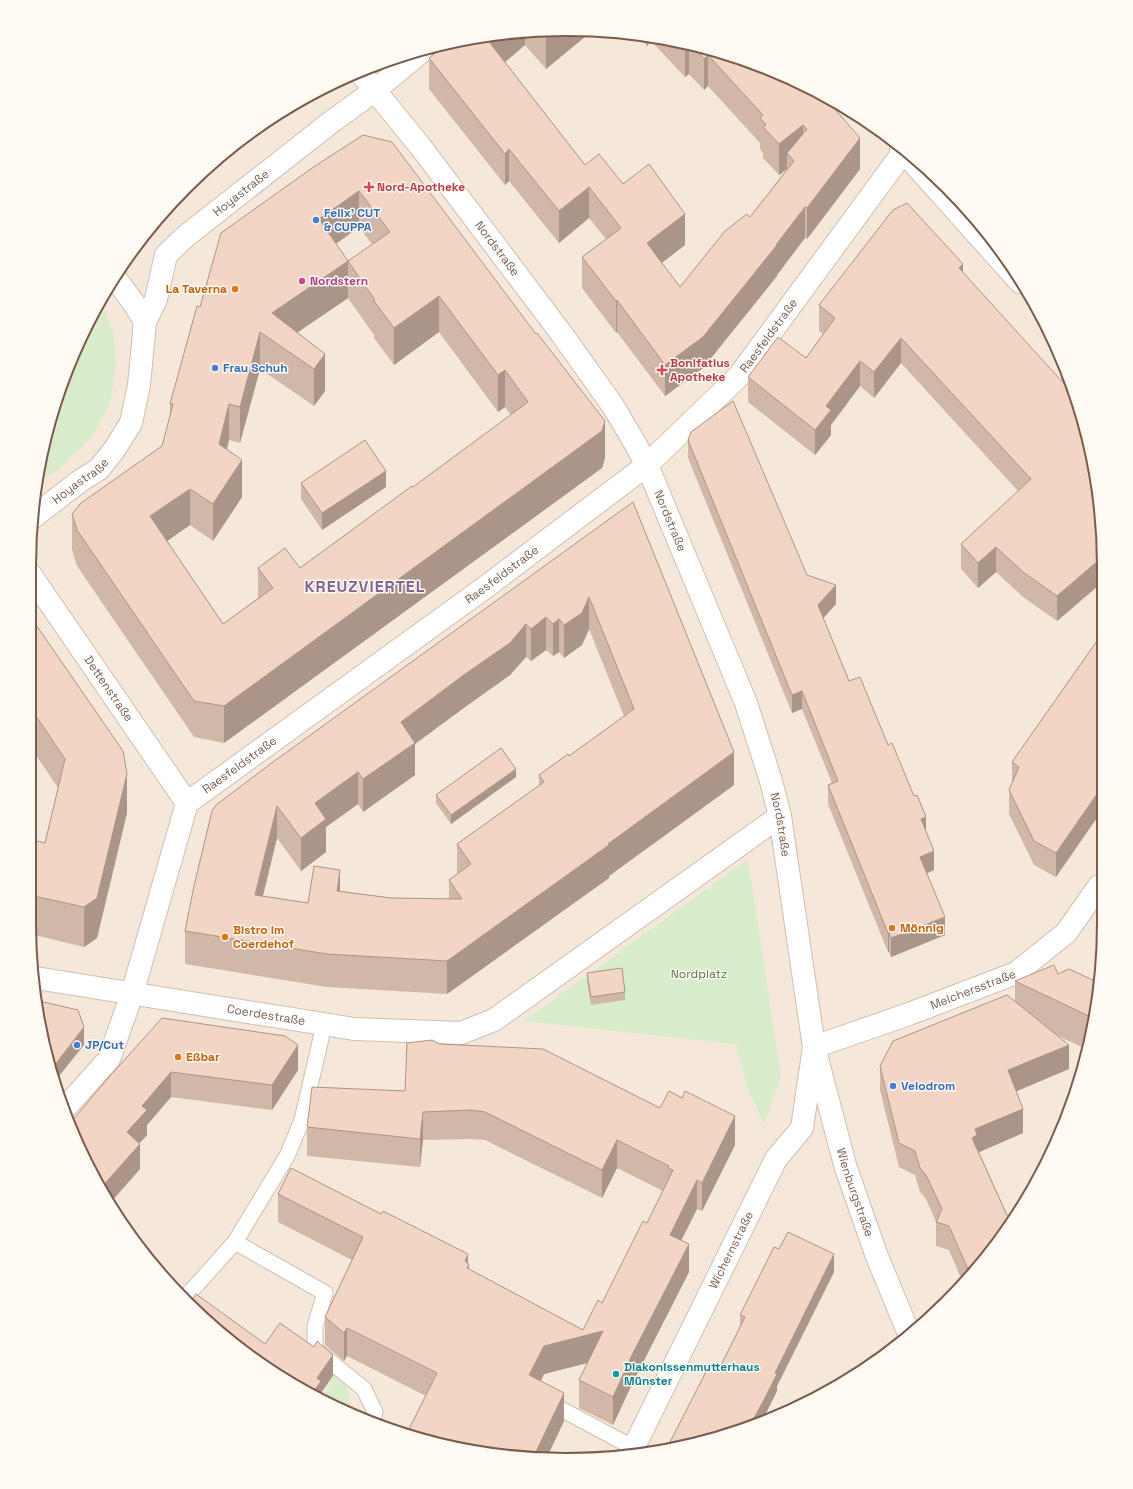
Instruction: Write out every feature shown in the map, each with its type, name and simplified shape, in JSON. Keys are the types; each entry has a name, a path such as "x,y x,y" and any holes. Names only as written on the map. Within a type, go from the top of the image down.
{"street":[{"name":"Hoyastraße","path":"39,512 80,481 99,469 114,450 131,423 139,385 145,322 156,299 166,255 186,236 374,91 413,59"},
{"name":"Nordstraße","path":"363,76 420,146 561,333 613,406 647,465 746,703 771,781 780,816 814,1047"},
{"name":"Raesfeldstraße","path":"187,803 487,586 647,465 739,376 900,155"},
{"path":"926,177 992,251"},
{"path":"119,282 145,322"},
{"name":"Dettenstraße","path":"36,583 187,803"},
{"path":"68,1105 109,1059 132,994 187,803"},
{"name":"Coerdestraße","path":"39,979 354,1029 461,1033 494,1020 780,816"},
{"name":"Melchersstraße","path":"814,1047 909,1014 1016,973 1066,933 1097,889"},
{"name":"Wienburgstraße","path":"814,1047 845,1165 876,1254 907,1329"},
{"name":"Wichernstraße","path":"634,1448 776,1159 802,1128 814,1047"}],"lane":[{"path":"188,1295 235,1242 287,1156 302,1120 324,1025"},
{"path":"287,1156 293,1172"},
{"path":"235,1242 325,1293 315,1326 315,1349 364,1389 375,1412 374,1417"},
{"path":"543,1399 631,1449"}],"shaded area":[{"path":"566,36 601,37 670,46 704,54 770,76 832,107 861,125 916,168 942,191 987,244 1008,272 1026,301 1057,363 1079,429 1087,463 1092,497 1096,532 1097,566 1097,922 1096,957 1092,992 1087,1026 1079,1060 1057,1126 1026,1188 1008,1217 965,1272 942,1298 889,1343 861,1364 832,1382 801,1398 770,1413 737,1425 670,1443 601,1452 532,1452 463,1443 396,1425 363,1413 332,1398 301,1382 272,1364 217,1321 191,1298 168,1272 125,1217 107,1188 91,1157 76,1126 64,1093 46,1026 37,957 37,532 46,463 54,429 76,363 107,301 125,272 168,217 191,191 244,146 272,125 301,107 363,76 429,54 463,46 532,37"}],"green space":[{"path":"103,308 114,335 116,367 110,403 91,439 58,470 44,479 54,429 64,396 76,363"},
{"name":"Nordplatz","path":"748,859 781,1077 764,1124 747,1087 736,1044 524,1021"},
{"path":"335,1374 345,1382 349,1395 350,1407 332,1398 325,1394"},
{"path":"566,1449 573,1453 566,1453 564,1453"}],"building":[{"path":"492,42 490,43 585,165 599,154 623,184 649,164 685,214 647,243 680,287 725,231 747,214 750,217 794,161 787,153 807,129 803,125 779,144 763,127 766,125 760,118 763,115 708,55 770,76 832,107 860,138 807,208 805,207 777,245 703,337 665,365 617,300 616,301 582,257 621,228 589,187 559,211 509,149 505,154 429,58 436,52 463,46"},
{"path":"699,53 708,55 704,59"},
{"path":"363,135 392,142 536,334 537,333 605,421 602,431 224,706 194,701 77,530 72,514 81,503 162,446 173,404 170,404 197,306 200,307 221,233 315,166","holes":["359,191 390,232 348,261 319,219","348,261 375,300 374,301 394,328 439,296 498,375 505,370 528,402 300,568 285,548 258,568 273,588 223,624 150,516 190,489 213,504 242,460 219,444 229,404 240,407 260,332 314,369 325,354 272,313"]},
{"path":"907,203 963,264 959,268 1065,385 1079,429 1087,463 1096,532 1097,562 1057,596 1023,572 996,547 978,563 961,544 1031,479 901,338 874,372 860,361 826,406 831,410 815,430 748,377 778,337 806,358 835,318 819,305 893,210"},
{"path":"733,401 807,575 836,585 818,605 849,681 860,677 888,745 892,743 914,796 917,795 926,817 921,819 934,851 920,857 945,917 891,938 828,785 838,781 802,691 792,695 688,440 691,432"},
{"path":"365,440 386,471 322,513 301,483"},
{"path":"633,502 734,752 608,844 609,845 447,961 327,954 185,931 212,811 216,805 273,762","holes":["589,597 634,709 569,756 568,754 539,775 544,782 457,844 471,864 449,880 462,899 391,898 337,891 340,870 314,866 308,903 255,895 277,806 301,838 326,819 315,803 358,772 363,779 415,743 401,722 465,674 510,643 526,624 531,629 546,617 553,624 559,619 564,625 582,613"]},
{"path":"36,625 123,751 127,774 97,898 84,907 36,897 36,841 45,843 65,759 36,716"},
{"path":"1097,641 1097,794 1056,853 1034,841 1009,790 1019,767 1012,762"},
{"path":"501,748 516,769 451,815 436,795"},
{"path":"1054,965 1058,974 1069,969 1093,980 1088,1016 1015,981"},
{"path":"622,968 625,992 591,997 587,973"},
{"path":"1007,995 1069,1045 1008,1070 1023,1109 975,1129 977,1135 972,1138 1008,1217 968,1269 949,1226 936,1222 942,1209 926,1175 920,1168 915,1151 899,1143 880,1066 893,1041"},
{"path":"42,1002 78,1010 84,1027 55,1064 46,1026"},
{"path":"162,1018 285,1036 298,1045 272,1085 171,1072 142,1106 147,1110 127,1132 140,1144 105,1184 74,1119"},
{"path":"432,1040 440,1044 543,1049 660,1108 669,1091 682,1098 685,1091 735,1116 702,1183 697,1180 670,1235 689,1244 632,1355 613,1397 579,1380 603,1331 544,1346 529,1375 564,1393 536,1452 463,1443 409,1429 437,1373 347,1328 344,1333 325,1317 363,1237 278,1194 291,1168 381,1214 383,1211 468,1254 465,1261 469,1264 467,1268 583,1330 598,1300 602,1303 643,1221 647,1223 673,1170 668,1168 669,1166 617,1140 602,1170 485,1112 471,1110 423,1112 420,1139 307,1127 312,1087 405,1091 407,1043"},
{"path":"788,1232 834,1254 775,1373 777,1374 753,1419 704,1435 671,1443 670,1442 710,1364 719,1369 745,1317 740,1315 774,1247 779,1249"},
{"path":"196,1294 265,1344 280,1323 314,1347 317,1341 333,1355 317,1378 321,1381 315,1389 272,1364 244,1343 192,1299"}],"place":[{"name":"Nord-Apotheke","path":"369,187"},
{"name":"Felix' CUT & CUPPA","path":"316,220"},
{"name":"Nordstern","path":"302,281"},
{"name":"La Taverna","path":"235,289"},
{"name":"Frau Schuh","path":"215,368"},
{"name":"Bonifatius Apotheke","path":"662,370"},
{"name":"Mönnig","path":"892,928"},
{"name":"Bistro im Coerdehof","path":"225,937"},
{"name":"JP/Cut","path":"77,1045"},
{"name":"Eßbar","path":"178,1057"},
{"name":"Velodrom","path":"893,1086"},
{"name":"Diakonissenmutterhaus Münster","path":"616,1374"}],"district":[{"name":"KREUZVIERTEL","path":"365,586"}]}
